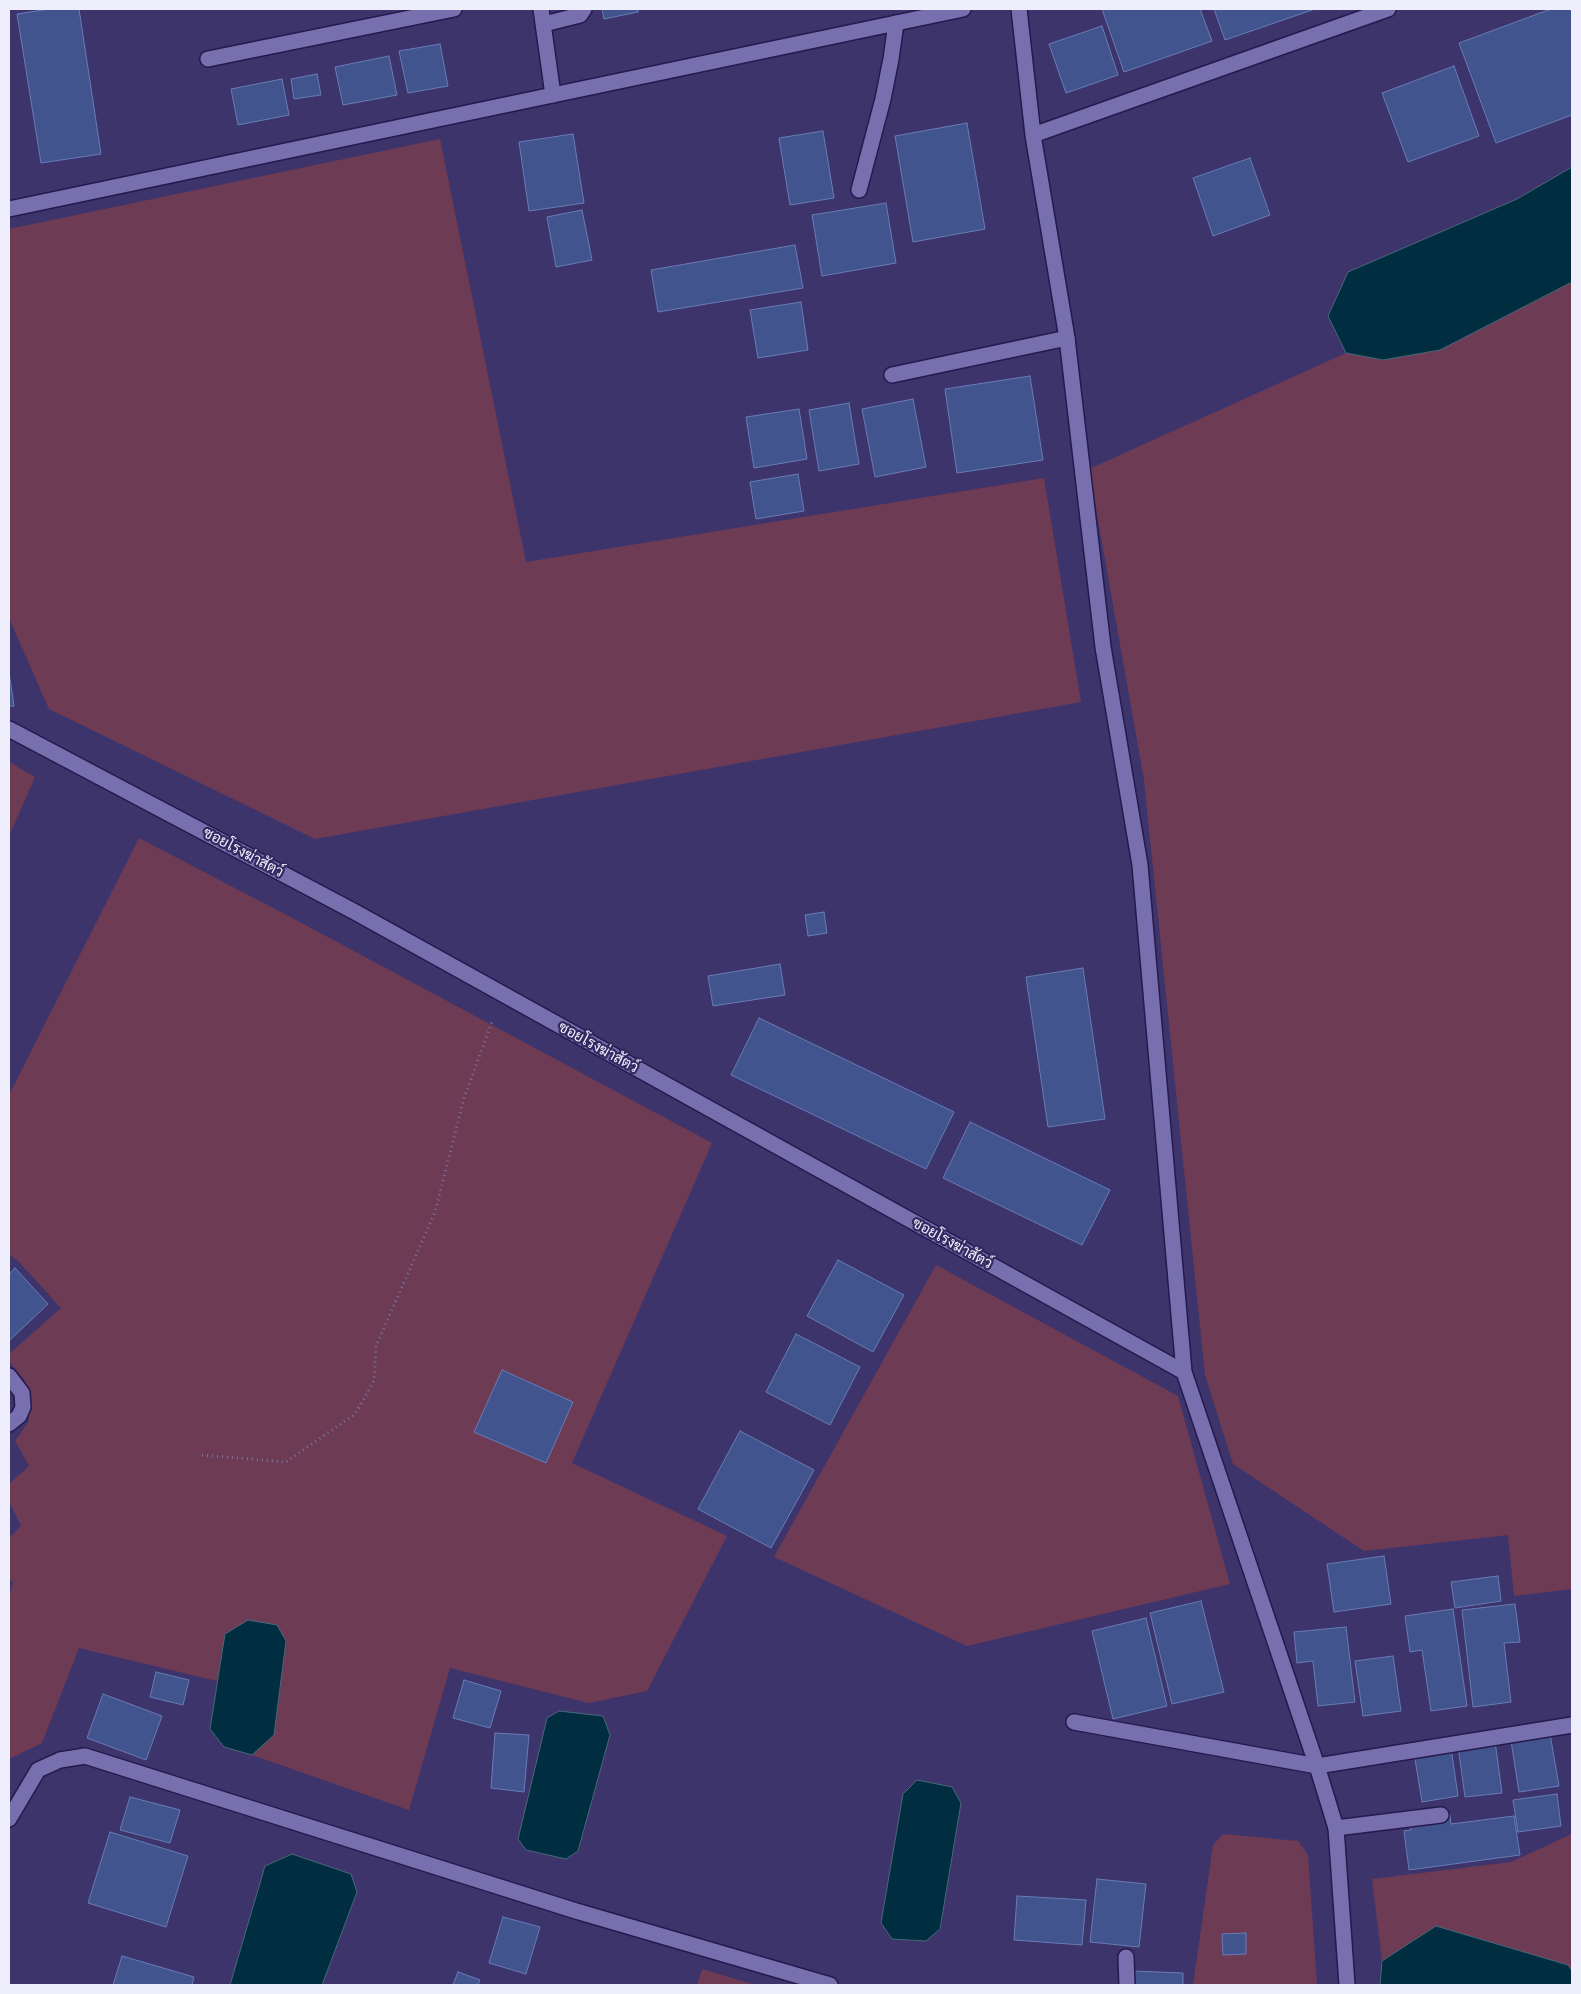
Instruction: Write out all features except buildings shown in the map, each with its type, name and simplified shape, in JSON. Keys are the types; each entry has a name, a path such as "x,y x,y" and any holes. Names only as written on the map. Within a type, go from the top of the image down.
{"street":[{"path":"208,59 454,9"},
{"path":"541,9 554,95"},
{"path":"544,24 580,15 584,9"},
{"path":"9,209 962,9"},
{"path":"1019,9 1033,135 1067,338 1103,647 1140,865 1184,1372 1317,1766 1336,1828 1347,1985"},
{"path":"1033,135 1388,9"},
{"path":"859,190 892,59 896,23"},
{"path":"892,375 1067,338"},
{"name":"ซอยโรงฆ่าสัตว์","path":"9,729 355,912 1184,1372"},
{"path":"9,1376 22,1392 23,1407 19,1416 9,1424"},
{"path":"1074,1722 1317,1766 1572,1725"},
{"path":"9,1819 38,1770 60,1760 85,1756 566,1908 830,1985"},
{"path":"1336,1828 1441,1815"},
{"path":"1126,1957 1127,1985"}],"path":[{"path":"202,1455 286,1462 355,1414 374,1381 376,1346 435,1212 464,1098 502,995"}],"shaded area":[{"path":"440,139 526,562 1044,478 1081,702 315,839 49,709 9,618 9,229"},
{"path":"1572,282 1572,1589 1514,1596 1508,1535 1364,1551 1233,1464 1205,1375 1144,780 1089,469 1346,353 1383,360 1440,350"},
{"path":"9,762 35,777 9,836"},
{"path":"139,838 712,1143 572,1463 727,1536 647,1691 589,1703 450,1668 409,1810 252,1755 274,1734 225,1634 217,1681 79,1648 42,1743 9,1759 9,1596 13,1583 9,1578 9,1538 21,1526 9,1501 9,1484 29,1466 15,1441 29,1421 25,1381 9,1361 9,1354 61,1308 19,1262 9,1254 9,1095"},
{"path":"936,1265 1178,1396 1230,1584 967,1646 774,1557"},
{"path":"1223,1834 1298,1841 1308,1855 1317,1985 1193,1985 1213,1845"},
{"path":"1572,1834 1572,1971 1568,1965 1436,1926 1382,1961 1372,1879 1511,1862"},
{"path":"702,1969 755,1985 697,1985"}],"water":[{"path":"1572,167 1572,282 1440,350 1383,360 1346,353 1328,316 1348,272 1517,199"},
{"path":"248,1620 277,1625 286,1641 274,1735 252,1755 224,1747 210,1729 225,1634"},
{"path":"559,1711 603,1716 610,1735 578,1851 566,1859 526,1850 518,1839 547,1718"},
{"path":"917,1780 952,1787 961,1803 940,1929 926,1941 892,1939 881,1923 903,1794"},
{"path":"292,1854 351,1874 357,1892 322,1985 230,1985 265,1866"},
{"path":"1436,1926 1568,1965 1572,1971 1572,1985 1380,1985 1382,1961"}]}
